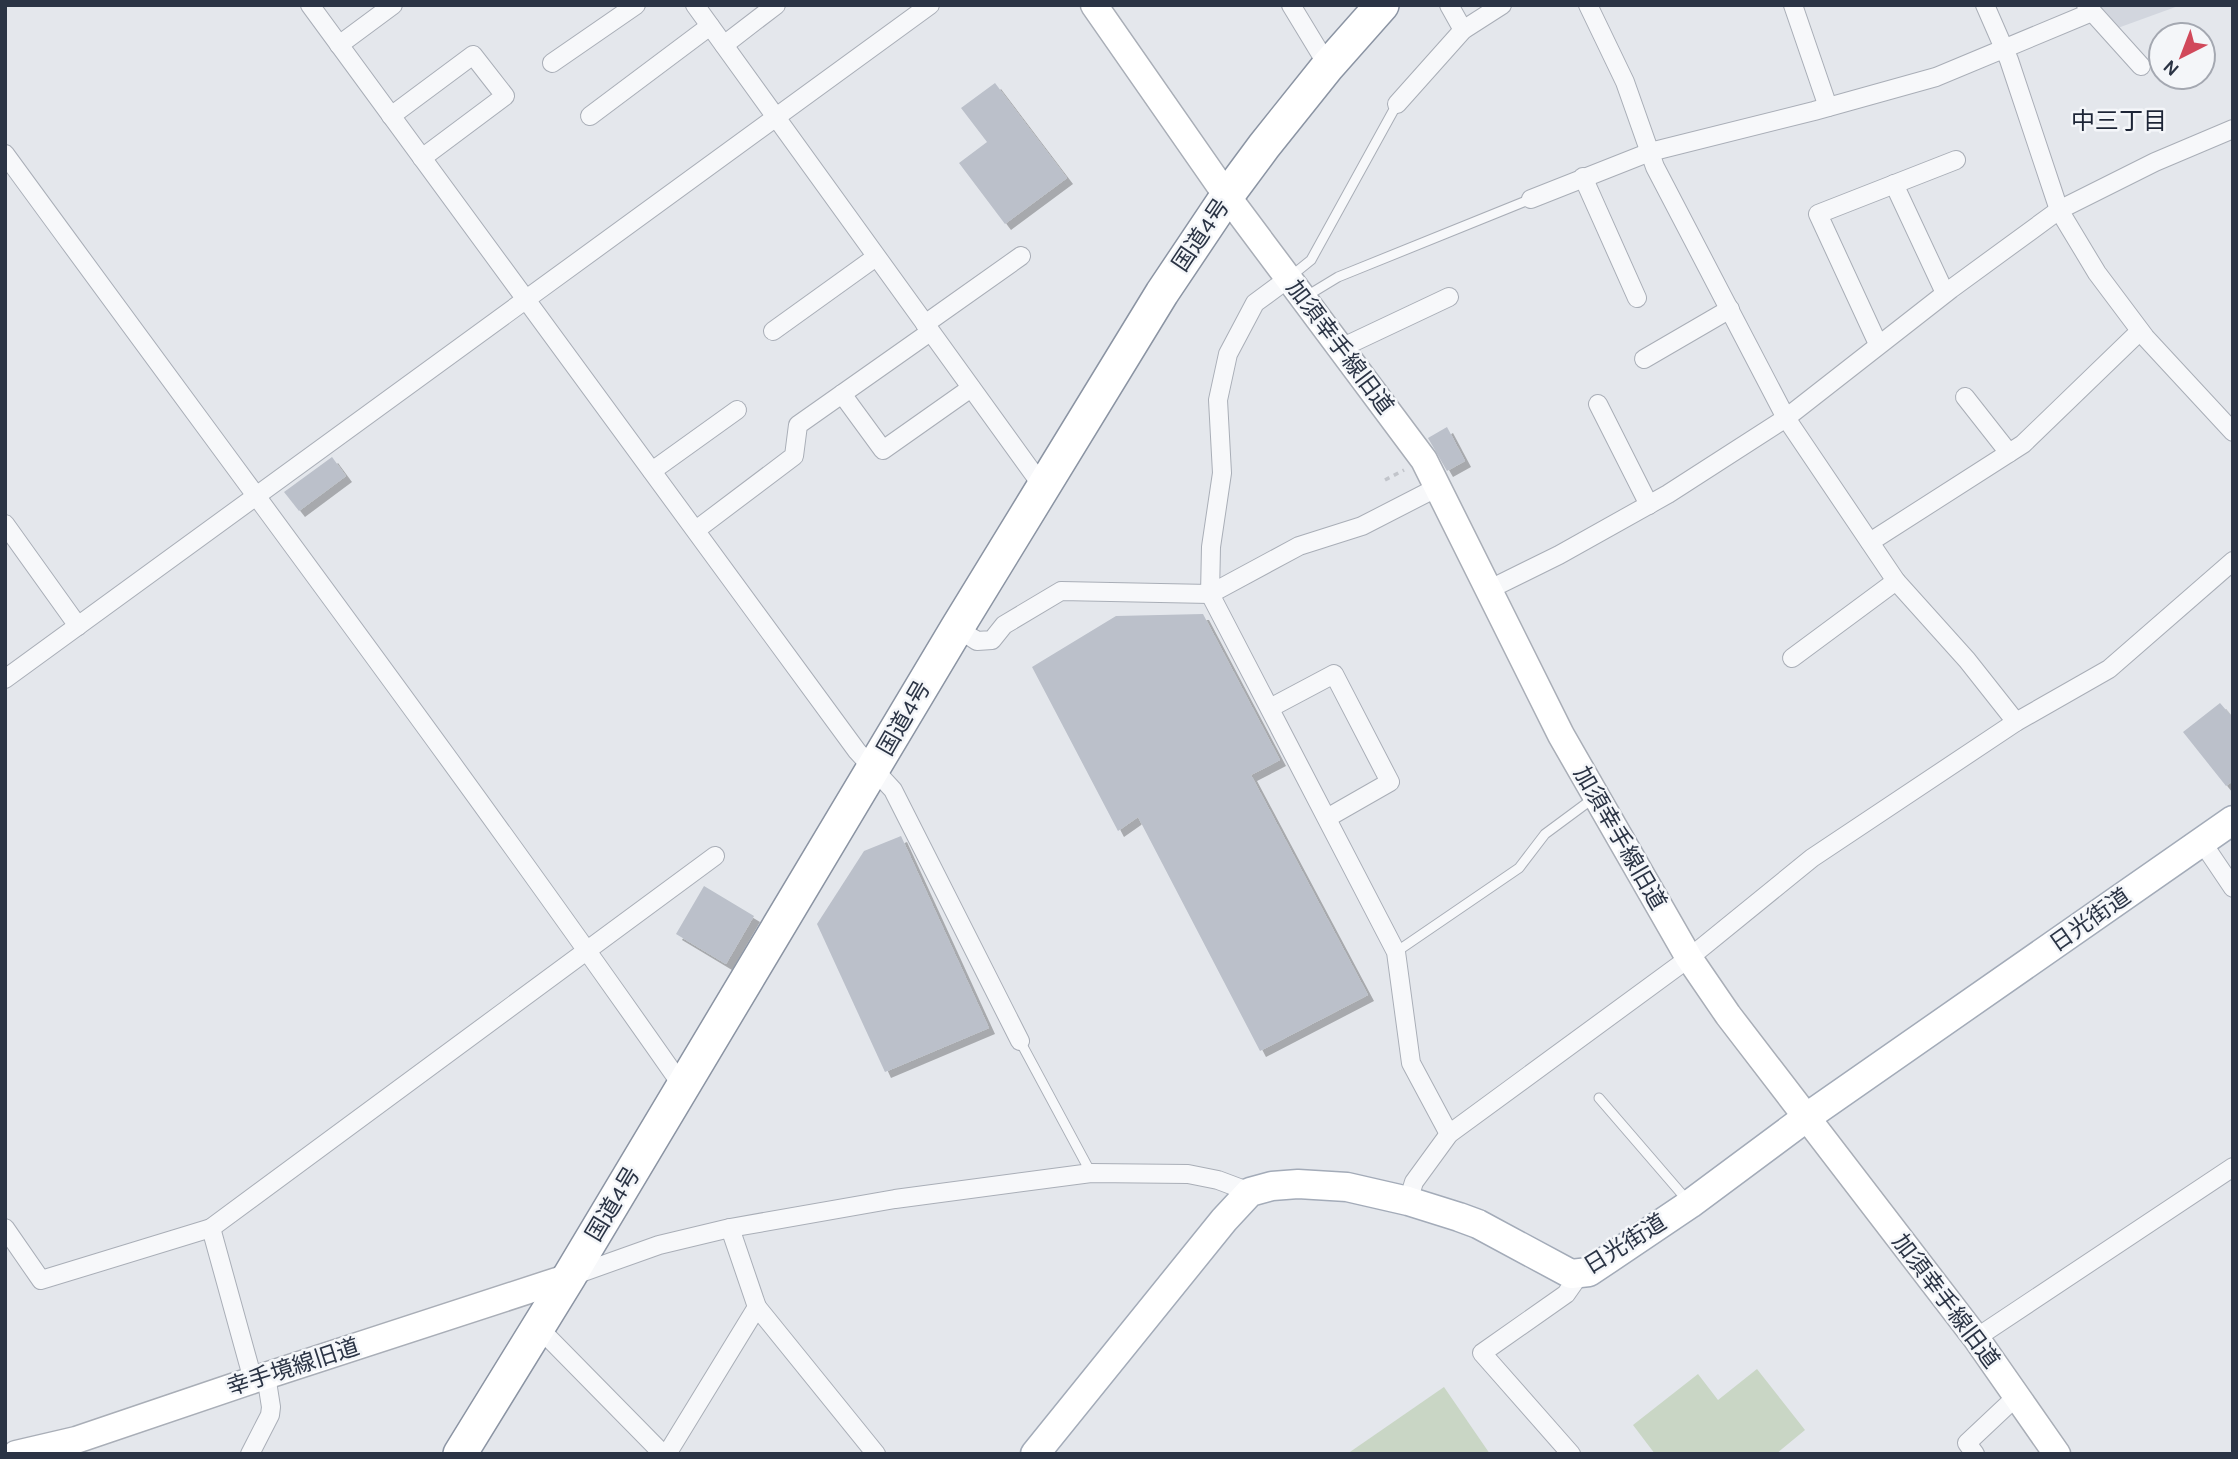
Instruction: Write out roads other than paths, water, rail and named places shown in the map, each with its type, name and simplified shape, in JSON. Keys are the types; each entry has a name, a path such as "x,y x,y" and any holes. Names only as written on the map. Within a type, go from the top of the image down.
{"highway":[{"name":"国道4号","path":"460,1454 569,1278 957,628 1162,293 1227,196 1328,66 1382,5"}],"main road":[{"name":"日光街道","path":"1250,1192 1272,1186 1298,1184 1347,1187 1409,1201 1478,1224 1571,1274 1589,1272 2233,820"},
{"path":"1037,1453 1224,1220 1250,1192"}],"street":[{"path":"310,5 857,751 893,790 1020,1041"},
{"path":"339,45 393,5"},
{"path":"552,63 636,5"},
{"path":"695,5 1043,487"},
{"path":"724,45 776,5"},
{"path":"5,680 930,5"},
{"name":"加須幸手線旧道","path":"1094,5 1227,196 1424,460 1561,735 1689,958 1728,1015 1976,1338 2057,1454"},
{"path":"1291,5 1328,66"},
{"path":"1448,5 1463,30"},
{"path":"1397,104 1463,30 1502,5"},
{"path":"1588,5 1625,82 1655,167 1786,418 1896,581 1967,660 2016,722"},
{"path":"1793,5 1828,107"},
{"path":"1985,5 2004,48 2059,210 2097,273 2140,331 2233,432"},
{"path":"1531,199 1650,152 1936,78 2089,9 2141,66"},
{"path":"590,116 710,26"},
{"path":"391,116 473,55 505,96 422,158"},
{"path":"1488,590 1559,555 1648,505 1786,418 1878,344 2059,210 2155,162 2233,129"},
{"path":"5,154 257,495 586,948 683,1087"},
{"path":"1878,344 1818,214 1956,160"},
{"path":"1583,177 1637,298"},
{"path":"1894,184 1945,293"},
{"path":"696,530 794,456 798,425 1021,256"},
{"path":"773,331 876,257"},
{"path":"1296,288 1255,303 1228,354 1218,400 1222,473 1211,547 1210,594 1396,952 1411,1063 1449,1134"},
{"path":"1341,348 1449,297"},
{"path":"1644,359 1730,309"},
{"path":"1870,542 2023,444 2140,331"},
{"path":"842,394 883,450 971,388"},
{"path":"1965,397 2009,453"},
{"path":"1598,404 1648,505"},
{"path":"652,471 737,410"},
{"path":"957,628 977,641 992,640 1004,625 1061,592 1210,594 1299,546 1362,526 1438,487"},
{"path":"5,524 78,626"},
{"path":"1409,1201 1414,1182 1449,1134 1689,958 1812,858 2016,722 2109,669 2233,561"},
{"path":"1792,658 1896,581"},
{"path":"1270,708 1334,674 1390,782 1327,818"},
{"path":"2202,842 2233,888"},
{"path":"5,1228 41,1280 211,1228 586,948 715,856"},
{"path":"1976,1338 2233,1167"},
{"path":"569,1278 659,1245 730,1228 895,1199 1091,1173 1188,1174 1218,1180 1250,1192"},
{"path":"211,1228 259,1378 271,1407 270,1415 250,1454"},
{"path":"730,1228 757,1307 876,1454"},
{"path":"1571,1454 1482,1353 1566,1294 1580,1274"},
{"name":"幸手境線旧道","path":"16,1454 76,1440 569,1278"},
{"path":"538,1327 665,1454 757,1307"},
{"path":"1975,1454 1967,1443 2017,1396"}],"lane":[{"path":"1296,288 1397,104"},
{"path":"1296,288 1338,277 1531,199"},
{"path":"1396,952 1519,868 1545,834 1596,796"},
{"path":"1020,1041 1091,1173"},
{"path":"1600,1098 1690,1203"}],"district":[{"name":"中三丁目","path":"2119,121"}]}
